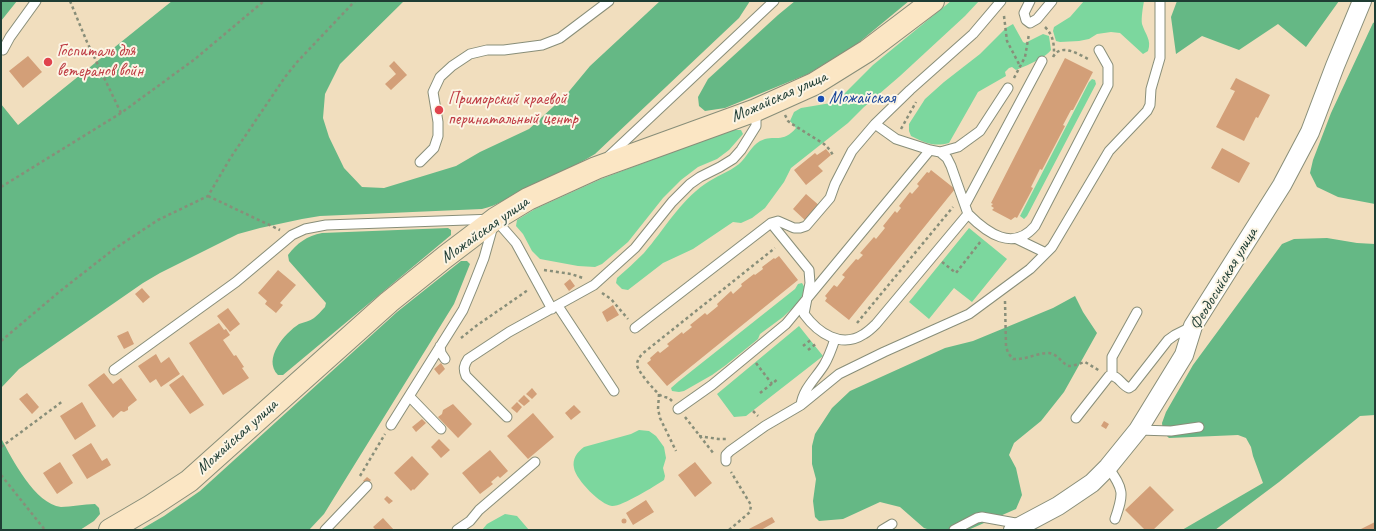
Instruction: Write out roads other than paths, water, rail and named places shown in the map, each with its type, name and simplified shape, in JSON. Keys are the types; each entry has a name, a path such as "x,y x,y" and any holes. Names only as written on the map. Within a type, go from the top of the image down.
{"main road":[{"name":"Можайская улица","path":"110,530 151,506 189,481 389,302 445,256 495,219 528,198 596,168 756,110 814,84 867,51 933,1"}],"street":[{"name":"Феодосийская улица","path":"1018,527 1058,506 1092,482 1108,467 1138,430 1184,355 1193,326 1282,185 1310,132 1362,1"}],"lane":[{"path":"3,50 10,37 36,1"},
{"path":"420,162 434,148 438,136 438,122 433,92 440,77 452,66 470,54 487,50 504,50 542,45 560,38 609,1"},
{"path":"596,168 774,1"},
{"path":"635,328 771,223 778,221 794,228 806,226 830,198 835,184 852,151 875,124 910,90 973,34 1001,1"},
{"path":"1030,1 1024,13 1026,20 1034,22 1052,1"},
{"path":"726,463 727,453 801,405 839,374 969,314 1030,269 1046,253 1052,246 1108,151 1147,111 1150,105 1151,89 1160,58 1160,1"},
{"path":"940,152 947,158 951,166 968,214 977,223 1008,239 1016,239 1024,236 1035,226 1108,85 1108,66 1099,50"},
{"path":"964,200 1046,61"},
{"path":"875,124 896,139 940,152 958,147 980,131 1008,88"},
{"path":"506,417 466,376 464,364 468,359 509,332 594,285 635,248 672,202 690,184 733,158 749,139 756,126 756,110"},
{"path":"678,409 712,384 786,324 930,150"},
{"path":"771,223 809,270 810,283 804,314 811,323 826,335 836,339 850,340 864,334 876,324 968,214"},
{"path":"495,219 516,243 538,283 614,391"},
{"path":"114,370 236,282 292,235 305,229 326,225 495,219"},
{"path":"391,425 409,396 442,353 473,286 484,258 495,219"},
{"path":"1016,239 1046,253"},
{"path":"1076,418 1110,376 1112,357 1137,312"},
{"path":"1110,376 1116,377 1125,387 1129,388 1168,340 1193,326"},
{"path":"801,405 804,392 823,366 836,339"},
{"path":"409,396 441,429"},
{"path":"1138,430 1171,431 1199,427"},
{"path":"457,530 470,521 479,510 534,462"},
{"path":"1108,467 1121,488 1121,503 1115,519"},
{"path":"325,530 366,487"},
{"path":"954,530 970,521 982,517 1018,527"},
{"path":"882,530 892,524"}],"place":[{"name":"Госпиталь для ветеранов войн","path":"48,62"},
{"name":"Можайская","path":"821,99"},
{"name":"Приморский краевой перинатальный центр","path":"439,110"}]}
